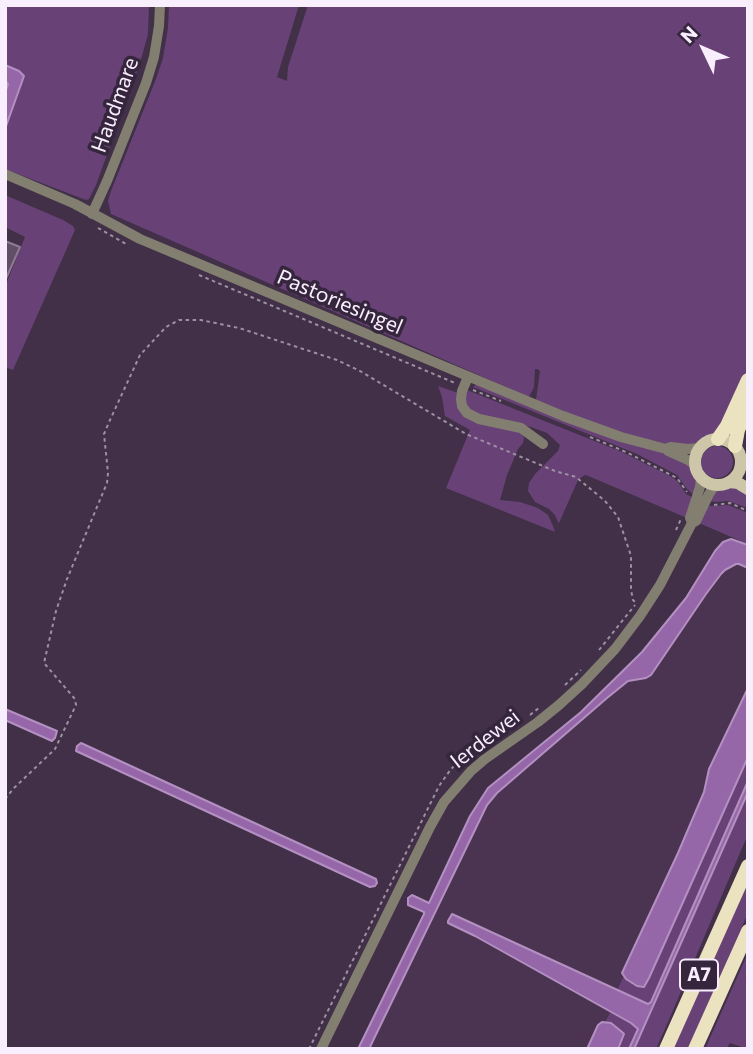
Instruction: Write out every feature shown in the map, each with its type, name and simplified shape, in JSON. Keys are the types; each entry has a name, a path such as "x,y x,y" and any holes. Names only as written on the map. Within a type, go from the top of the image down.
{"highway":[{"path":"718,439 727,426 748,380"},
{"path":"735,446 748,406"},
{"name":"A7","path":"666,1049 748,866"},
{"name":"A7","path":"695,1049 748,931"}],"main road":[{"path":"729,482 744,472 740,455 735,446 727,441 708,441 699,448 695,456 696,471 701,478 715,485 738,483 748,489"}],"street":[{"name":"Haudmare","path":"92,214 146,83 154,57 160,5"},
{"name":"Pastoriesingel","path":"5,174 58,196 134,236 466,382 621,437 666,449 695,465"},
{"path":"466,382 462,404 471,416 521,428 543,444"},
{"name":"Pastoriesingel","path":"666,449 699,448"},
{"name":"Ierdewei","path":"692,523 690,518 701,478"},
{"name":"Ierdewei","path":"321,1049 444,802 471,771 559,705 601,665 649,602 715,485"}],"path":[{"path":"5,799 55,749 76,705 75,699 44,663 56,611 107,483 104,434 107,426 140,355 166,327 179,320 201,320 239,328 337,360 466,434 576,477 618,517 631,556 631,590 636,603"},
{"path":"466,382 509,405"},
{"path":"586,435 677,478 690,495"},
{"path":"710,504 730,503 748,511"}],"shaded area":[{"path":"5,5 149,5 148,34 140,63 89,199 5,169 5,129 24,76 5,65"},
{"path":"169,5 299,5 277,77 287,81 288,67 308,5 748,5 748,372 724,426 715,434 690,446 654,442 606,428 536,400 540,371 537,369 529,397 111,214 108,201 111,191 163,58"},
{"path":"5,65 24,76 5,129 5,93 8,84 5,80"},
{"path":"5,195 63,220 75,230 13,370 5,367 5,287 25,237 5,227"},
{"path":"477,384 681,459 695,478 697,484 694,495 677,475 637,454 473,387"},
{"path":"438,386 458,393 458,405 522,433 523,443 507,475 500,500 520,502 538,508 548,515 555,532 446,488 470,430 445,416"},
{"path":"467,390 622,452 672,477 686,494 707,505 728,505 748,513 748,544 586,475 578,480 559,523 555,515 535,502 528,491 529,483 535,474 558,451 560,445 547,433 531,427 480,416 466,407 464,397"},
{"path":"717,446 728,451 733,462 728,473 717,478 706,473 701,462 706,451"},
{"path":"729,487 748,492 748,508 728,501 709,501 717,490"},
{"path":"731,539 748,545 748,568 736,564 721,574 651,675 628,681 497,793 487,805 369,1049 358,1049 424,914 408,905 408,898 412,895 429,903 470,816 488,788 581,712 642,652 686,598 715,551 723,542"},
{"path":"736,564 748,568 748,688 709,769 704,792 622,973 624,976 617,990 452,914 450,916 449,924 611,1011 605,1022 598,1025 587,1049 369,1049 487,805 497,793 628,681 651,675 706,594 725,570"},
{"path":"748,688 748,757 649,978 644,987 637,986 622,973 678,853 704,792 709,769"},
{"path":"5,709 57,731 55,738 52,741 5,720"},
{"path":"81,743 376,879 377,883 370,887 76,751"},
{"path":"748,757 748,781 650,1002 647,1004 617,990 624,976 626,980 644,987"},
{"path":"748,781 748,792 634,1049 629,1049 638,1029 631,1023 448,923 452,914 648,1004"},
{"path":"748,792 748,834 668,1022 656,1049 634,1049"},
{"path":"748,877 748,913 688,1049 672,1049"},
{"path":"748,953 748,1049 730,1043 726,1049 705,1049"},
{"path":"611,1011 638,1029 629,1049 618,1049 623,1035 611,1023 605,1022"},
{"path":"602,1022 611,1023 624,1034 618,1049 587,1049"}],"building":[{"path":"5,241 20,247 5,281"}]}
